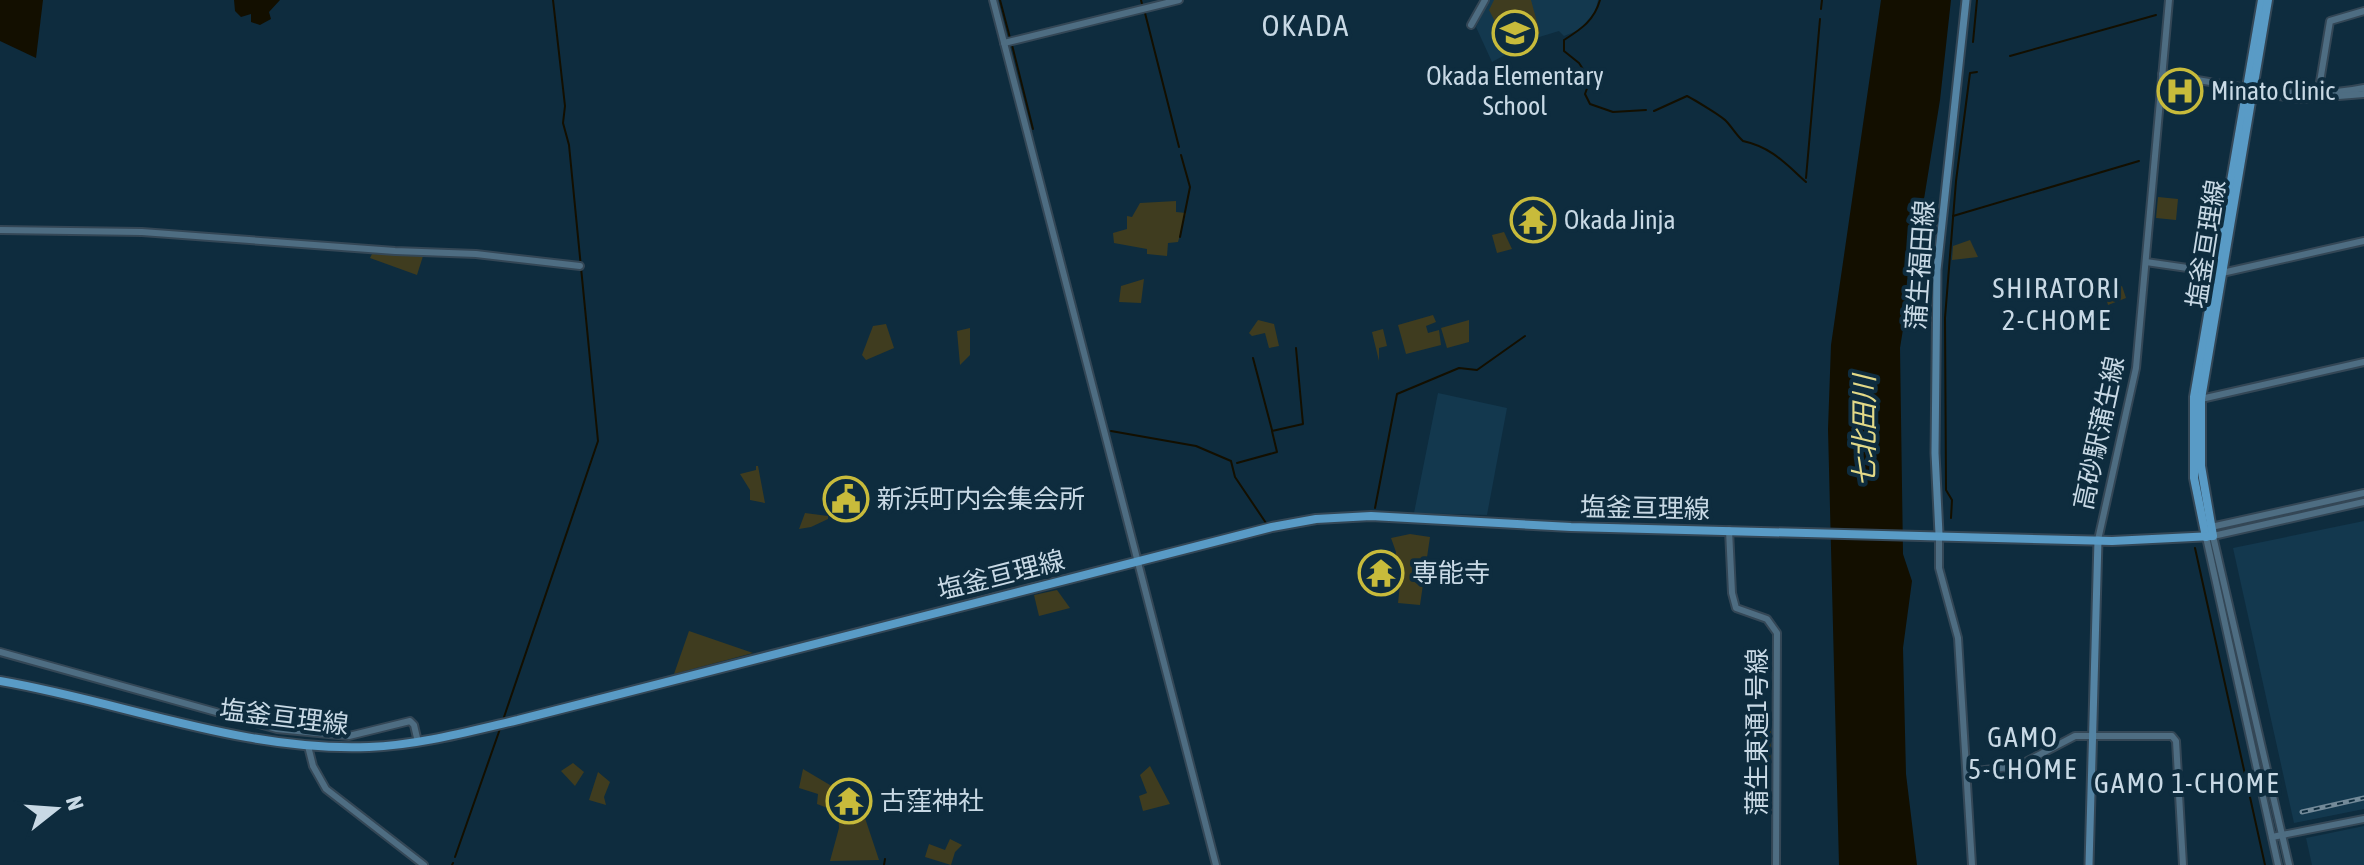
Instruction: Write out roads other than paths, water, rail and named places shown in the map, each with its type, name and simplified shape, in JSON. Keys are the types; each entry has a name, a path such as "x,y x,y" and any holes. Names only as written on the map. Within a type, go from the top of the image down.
{"main road":[{"name":"蒲生福田線","path":"1936,534 1937,270 1966,0"},
{"name":"塩釜亘理線","path":"2198,533 2201,399 2262,0"},
{"name":"塩釜亘理線","path":"2248,88 2268,0"},
{"name":"塩釜亘理線","path":"2198,533 2192,418 2219,273"},
{"name":"塩釜亘理線","path":"0,681 239,736 308,746 367,747 418,742 503,724 1272,527 1347,516 2098,540 2198,533"},
{"name":"塩釜亘理線","path":"2028,538 2087,545 2098,540"},
{"path":"2050,538 2062,544"},
{"path":"2089,865 2098,540"}],"street":[{"path":"993,0 1135,561 1216,865"},
{"path":"1004,43 1179,0"},
{"path":"1471,25 1485,0"},
{"name":"高砂駅蒲生線","path":"2098,540 2131,397 2169,0"},
{"path":"2318,94 2330,21 2364,11"},
{"path":"2162,74 2301,99 2364,91"},
{"path":"2248,88 2318,94 2364,91"},
{"path":"0,230 142,232 379,250 450,252 580,266"},
{"path":"2146,262 2219,273 2364,241"},
{"path":"2201,399 2364,362"},
{"path":"2198,533 2364,493"},
{"path":"2198,533 2364,502"},
{"name":"蒲生東通1号線","path":"1729,530 1732,593 1736,608 1767,619 1777,633 1776,865"},
{"path":"2198,533 2289,865"},
{"path":"2198,533 2278,865"},
{"path":"1936,534 1939,568 1956,623 1972,865"},
{"path":"0,652 277,729 349,736 410,721 418,742"},
{"path":"1968,772 2018,766 2075,736 2174,737 2183,865"},
{"path":"308,746 313,766 326,789 424,865"},
{"path":"2272,837 2364,819"}],"water":[{"path":"0,0 43,0 36,58 0,41"},
{"path":"234,0 280,0 269,12 271,19 260,25 251,22 251,14 241,17 235,11"},
{"name":"七北田川","path":"1881,0 1951,0 1940,100 1900,348 1903,554 1912,581 1903,648 1906,774 1917,865 1839,865 1828,429 1831,345"}],"waterway":[{"path":"503,720 598,441 569,145 563,123 565,106 553,0"},
{"path":"1000,0 1010,38"},
{"path":"1141,0 1142,4"},
{"path":"1600,0 1590,19 1564,40 1564,51 1579,63 1590,80 1585,94 1590,104 1613,112 1646,110"},
{"path":"1821,9 1822,0"},
{"path":"1973,42 1977,0"},
{"path":"1145,13 1179,147"},
{"path":"2010,56 2156,15"},
{"path":"1806,178 1820,19"},
{"path":"1012,45 1033,129"},
{"path":"1006,64 1026,140"},
{"path":"1951,518 1952,500 1946,490 1945,318 1956,181 1970,73 1977,72"},
{"path":"1654,111 1687,96 1724,119 1743,141 1770,152 1806,182"},
{"path":"1180,237 1190,187 1181,155"},
{"path":"1953,216 2139,161"},
{"path":"1375,508 1397,394 1459,368 1477,370 1525,336"},
{"path":"1237,463 1277,452 1272,431 1303,424 1296,348"},
{"path":"1253,358 1272,430"},
{"path":"1111,431 1196,446 1231,461 1235,477 1266,523"},
{"path":"2195,548 2265,865"},
{"path":"455,857 501,726"},
{"path":"884,865 885,859"}],"railway":[{"path":"2302,812 2364,798"}],"place":[{"name":"Okada Elementary School","path":"1515,33"},
{"name":"Minato Clinic","path":"2180,91"},
{"name":"Okada Jinja","path":"1533,220"},
{"name":"新浜町内会集会所","path":"846,499"},
{"name":"専能寺","path":"1381,573"},
{"name":"古窪神社","path":"849,801"}],"district":[{"name":"OKADA","path":"1306,26"},
{"name":"SHIRATORI 2-CHOME","path":"2057,304"},
{"name":"GAMO 5-CHOME","path":"2023,753"},
{"name":"GAMO 1-CHOME","path":"2187,783"}]}
